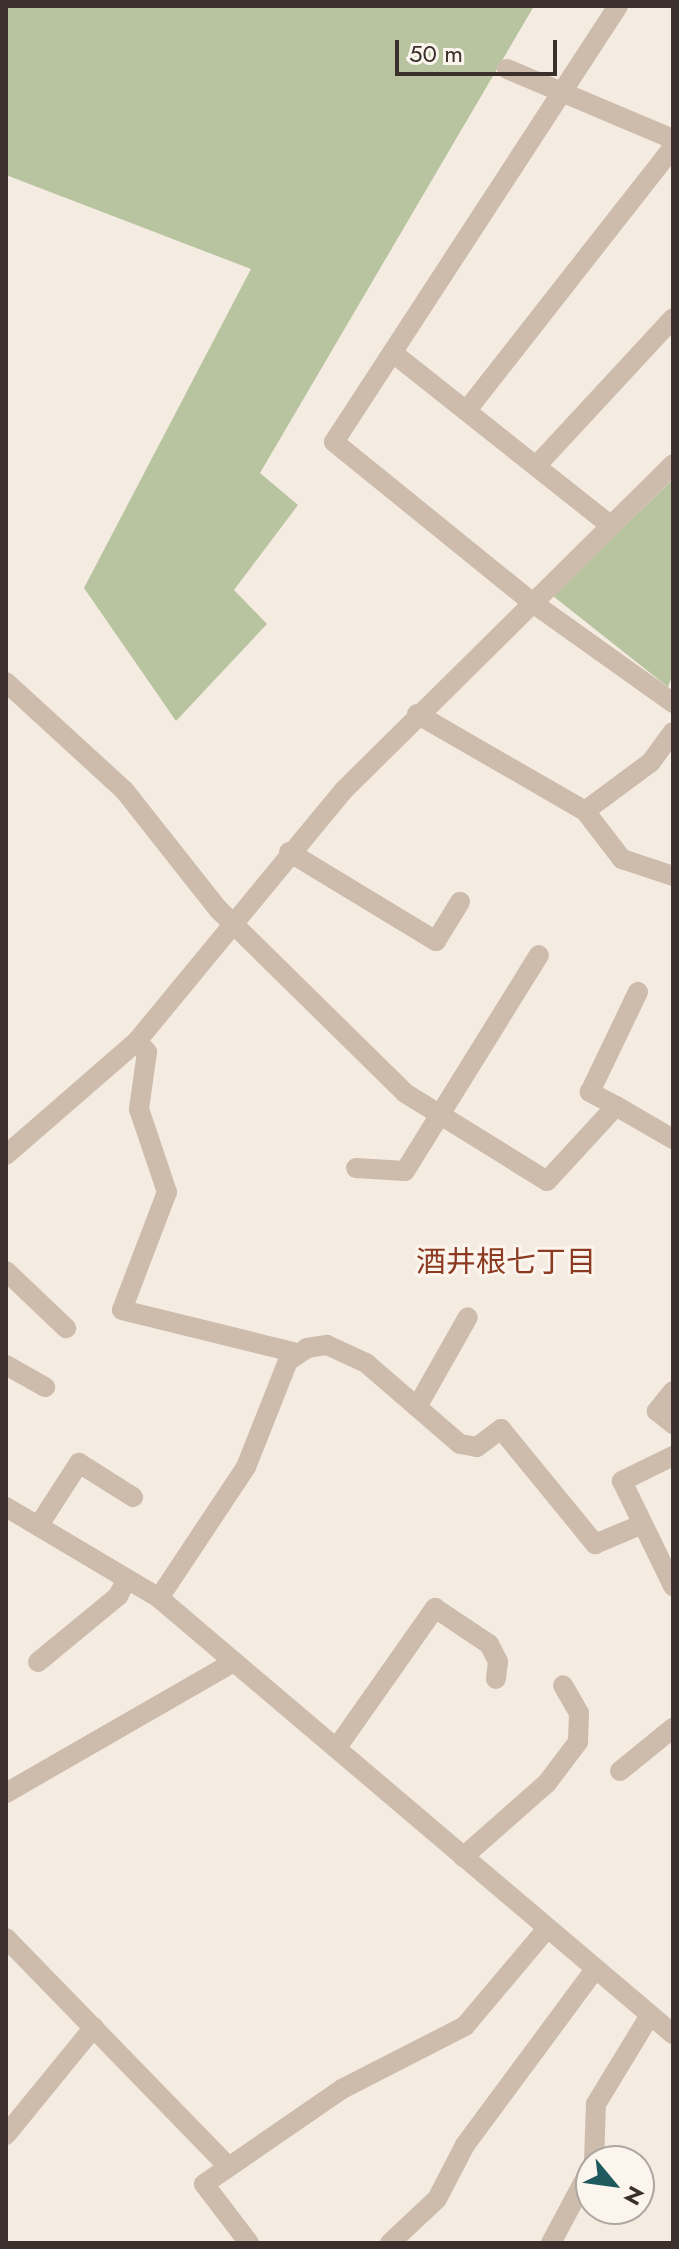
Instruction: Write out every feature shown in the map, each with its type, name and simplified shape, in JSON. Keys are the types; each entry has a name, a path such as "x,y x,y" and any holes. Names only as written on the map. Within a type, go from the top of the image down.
{"street":[{"path":"618,6 564,94 334,442 533,603 673,703"},
{"path":"507,69 673,139"},
{"path":"467,410 673,147"},
{"path":"538,464 673,318"},
{"path":"393,353 538,464 610,525"},
{"path":"6,1155 137,1041 289,852 417,714 673,464"},
{"path":"6,682 124,790 232,922 405,1093 547,1181 616,1106"},
{"path":"417,714 570,809 585,811 651,762 673,732"},
{"path":"585,811 622,859 673,876"},
{"path":"289,852 436,941 460,902"},
{"path":"356,1168 405,1171 539,955"},
{"path":"638,992 590,1092 673,1139"},
{"path":"137,1041 147,1052 139,1109 167,1192 122,1310 293,1352 327,1345 347,1352 460,1444 477,1447 501,1429 595,1544 638,1526"},
{"path":"6,1271 66,1328"},
{"path":"417,1407 468,1317"},
{"path":"159,1598 246,1467 293,1352"},
{"path":"6,1365 45,1387"},
{"path":"673,1391 657,1411 673,1424"},
{"path":"672,1576 638,1526 622,1481 673,1456"},
{"path":"39,1525 79,1463 133,1497"},
{"path":"6,1507 159,1598 338,1746 593,1972 673,2034"},
{"path":"38,1662 118,1596 127,1579"},
{"path":"338,1746 435,1608 489,1644 498,1662 496,1679"},
{"path":"6,1793 234,1662"},
{"path":"463,1857 547,1783 578,1742 579,1713 563,1685"},
{"path":"620,1771 673,1728"},
{"path":"249,2243 204,2184 226,2164 342,2089 465,2026 545,1931"},
{"path":"6,1938 226,2164"},
{"path":"390,2243 437,2199 465,2145 593,1972"},
{"path":"595,2145 596,2104 649,2017"},
{"path":"6,2135 94,2027"},
{"path":"551,2243 575,2198"}],"green space":[{"path":"6,6 534,6 260,473 298,505 234,590 267,624 176,721 84,588 251,269 6,175"},
{"path":"673,479 673,673 668,687 553,596"}],"district":[{"name":"酒井根七丁目","path":"506,1262"}]}
